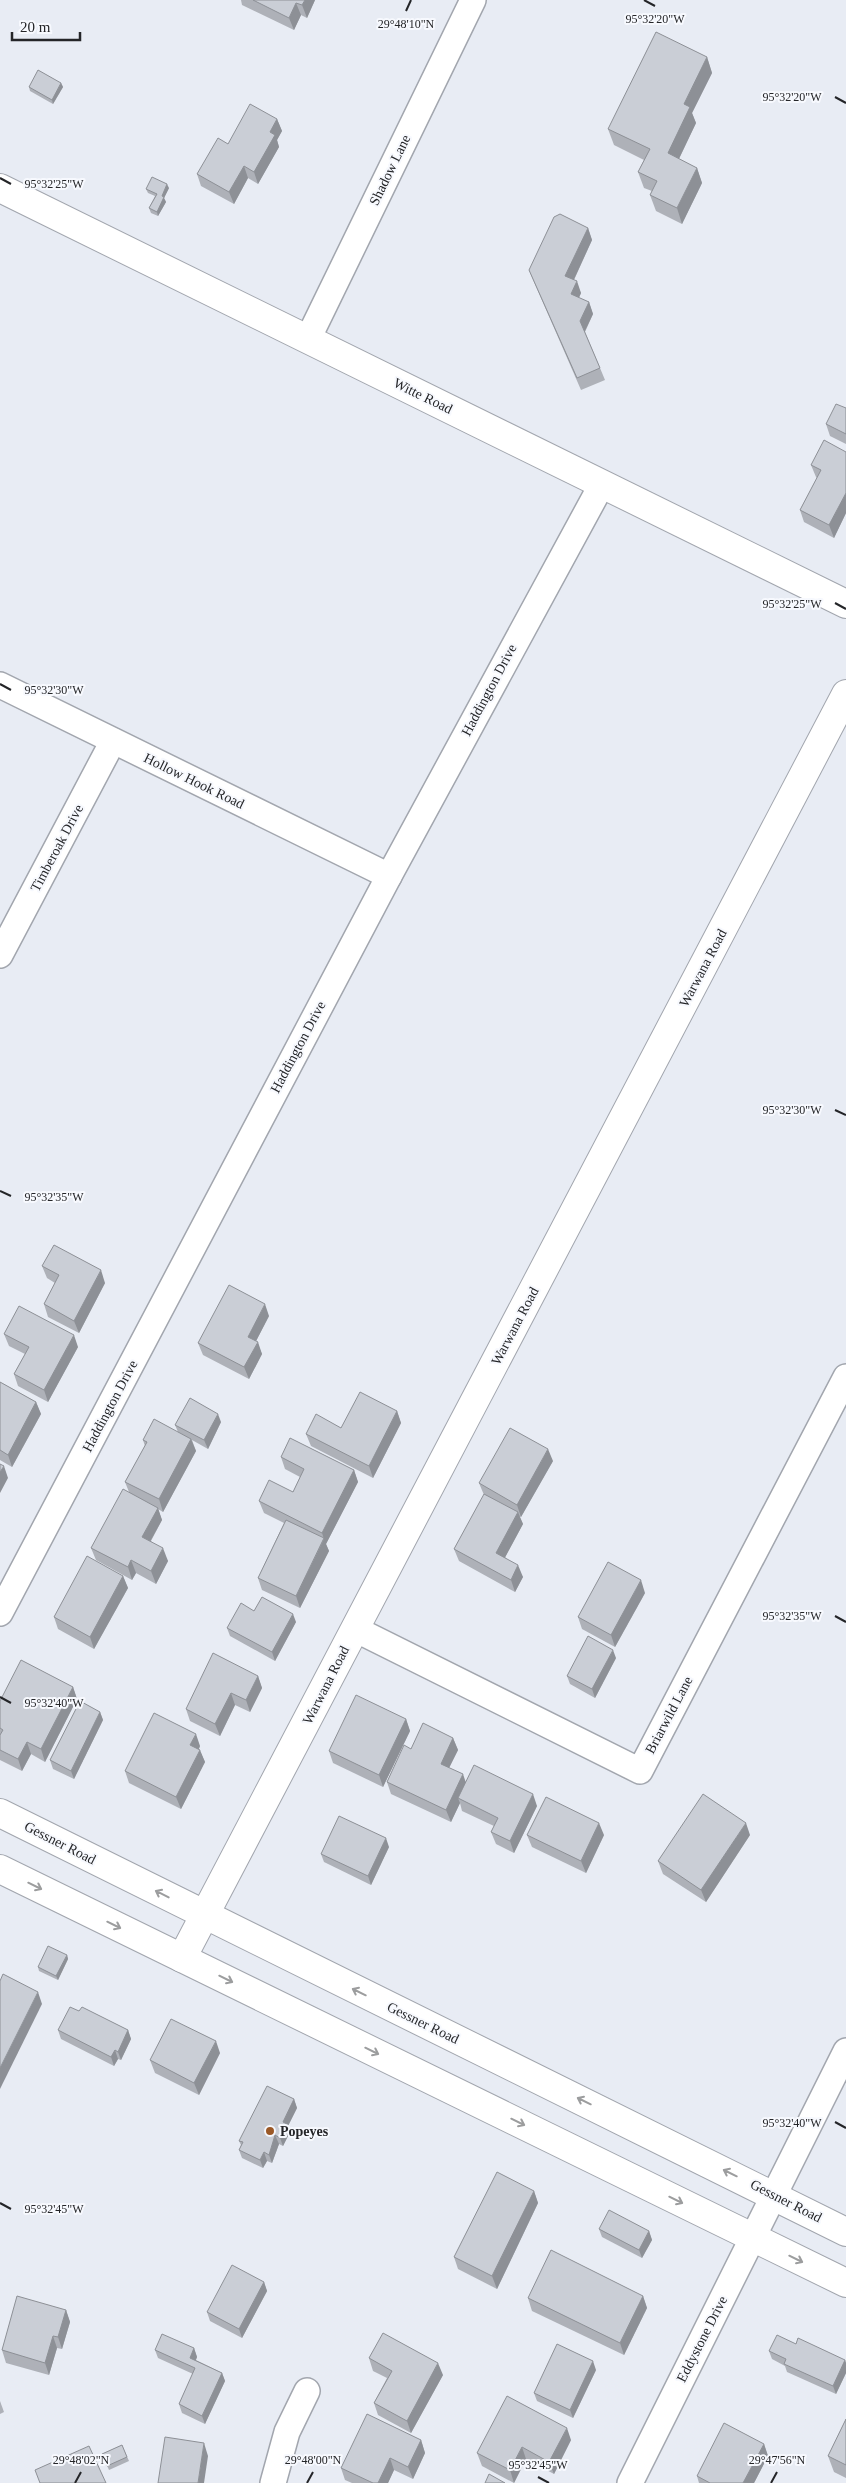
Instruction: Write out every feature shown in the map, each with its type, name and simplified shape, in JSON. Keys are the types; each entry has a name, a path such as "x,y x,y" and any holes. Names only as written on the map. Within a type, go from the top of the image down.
{"street":[{"name":"Shadow Lane","path":"308,339 473,0"},
{"name":"Witte Road","path":"0,188 846,604"},
{"name":"Haddington Drive","path":"0,1613 388,876 602,484"},
{"name":"Hollow Hook Road","path":"0,685 388,876"},
{"name":"Warwana Road","path":"182,1958 846,694"},
{"name":"Timberoak Drive","path":"0,955 113,741"},
{"name":"Briarwild Lane","path":"354,1630 640,1771 846,1377"},
{"name":"Gessner Road","path":"0,1813 205,1916 774,2194 846,2232"},
{"path":"0,1869 846,2283"},
{"name":"Eddystone Drive","path":"630,2483 846,2051"},
{"path":"273,2483 287,2432 307,2391"}],"building":[{"path":"253,0 305,0 302,5 296,3 289,18"},
{"path":"656,32 707,57 684,104 690,107 668,153 697,168 677,208 650,195 657,181 638,172 650,149 608,129"},
{"path":"38,70 61,83 52,100 29,87"},
{"path":"250,104 277,119 270,132 275,135 254,172 244,166 229,192 197,174 218,138 228,144"},
{"path":"152,177 167,184 162,196 164,197 157,212 149,208 157,194 146,189"},
{"path":"560,214 588,228 565,276 577,281 571,294 589,302 580,321 600,368 577,378 529,270 554,217"},
{"path":"836,404 846,408 846,434 826,424"},
{"path":"824,440 846,452 846,493 829,525 800,510 821,470 811,465"},
{"path":"54,1245 101,1270 74,1321 44,1304 59,1275 42,1266"},
{"path":"229,1285 265,1304 248,1337 258,1342 244,1367 198,1343"},
{"path":"19,1306 74,1335 44,1390 14,1374 29,1347 4,1334"},
{"path":"0,1382 36,1402 8,1455 0,1450"},
{"path":"360,1392 397,1411 369,1466 306,1434 316,1414 341,1428"},
{"path":"190,1398 218,1414 204,1440 175,1425"},
{"path":"154,1419 191,1439 159,1499 125,1482 147,1442 143,1440"},
{"path":"510,1428 548,1449 517,1505 479,1483"},
{"path":"290,1438 354,1470 322,1533 259,1501 269,1480 293,1492 304,1469 281,1457"},
{"path":"0,1464 4,1466 0,1472"},
{"path":"123,1489 158,1508 142,1537 163,1548 151,1571 131,1560 128,1567 91,1548"},
{"path":"484,1494 518,1512 496,1553 518,1565 511,1580 454,1549"},
{"path":"286,1520 324,1538 296,1596 258,1578"},
{"path":"87,1556 123,1576 90,1637 54,1617"},
{"path":"608,1562 641,1580 611,1635 578,1617"},
{"path":"262,1597 293,1614 272,1652 227,1628 241,1603 254,1611"},
{"path":"588,1636 613,1650 592,1689 567,1676"},
{"path":"213,1653 258,1676 246,1700 231,1693 215,1724 186,1709"},
{"path":"21,1660 73,1687 41,1749 27,1742 18,1759 0,1750 0,1735 3,1730 0,1728 0,1701"},
{"path":"356,1695 406,1719 379,1775 329,1751"},
{"path":"80,1701 100,1712 71,1771 50,1760"},
{"path":"154,1713 196,1734 190,1745 200,1750 176,1797 125,1771"},
{"path":"423,1723 453,1738 441,1764 463,1774 446,1810 387,1782 404,1745 411,1749"},
{"path":"474,1765 533,1794 510,1841 491,1832 498,1818 458,1798"},
{"path":"703,1794 746,1823 701,1890 658,1861"},
{"path":"546,1797 599,1823 581,1861 527,1835"},
{"path":"339,1816 386,1838 368,1876 321,1854"},
{"path":"48,1946 67,1955 56,1976 38,1967"},
{"path":"3,1974 38,1992 0,2068 0,1981"},
{"path":"70,2007 79,2011 82,2007 128,2030 118,2052 115,2050 111,2057 58,2030"},
{"path":"171,2019 216,2041 194,2083 150,2060"},
{"name":"Popeyes","path":"267,2086 294,2099 283,2122 287,2124 280,2138 275,2135 269,2155 264,2152 260,2160 239,2150 243,2142 239,2141"},
{"path":"497,2172 534,2191 492,2276 454,2257"},
{"path":"609,2210 649,2231 639,2250 599,2229"},
{"path":"551,2250 643,2296 620,2343 528,2298"},
{"path":"232,2265 264,2282 239,2329 207,2312"},
{"path":"17,2296 66,2310 58,2337 53,2336 45,2363 2,2350"},
{"path":"383,2333 438,2363 407,2421 374,2403 392,2371 369,2358"},
{"path":"162,2334 194,2348 190,2358 222,2373 202,2416 179,2404 195,2368 155,2350"},
{"path":"777,2335 796,2344 798,2338 845,2360 833,2386 784,2364 786,2359 769,2351"},
{"path":"557,2344 593,2361 570,2410 534,2393"},
{"path":"507,2396 567,2428 549,2462 522,2447 510,2470 477,2453"},
{"path":"367,2414 421,2440 408,2467 390,2458 378,2483 373,2483 341,2468"},
{"path":"846,2419 846,2465 828,2456"},
{"path":"724,2423 764,2444 743,2483 710,2483 697,2476"},
{"path":"165,2437 204,2443 198,2483 158,2483"},
{"path":"122,2445 127,2457 107,2466 102,2454"},
{"path":"89,2446 106,2483 40,2483 35,2470"},
{"path":"489,2474 505,2483 485,2483"}],"place":[{"name":"Popeyes","path":"270,2131"}]}
